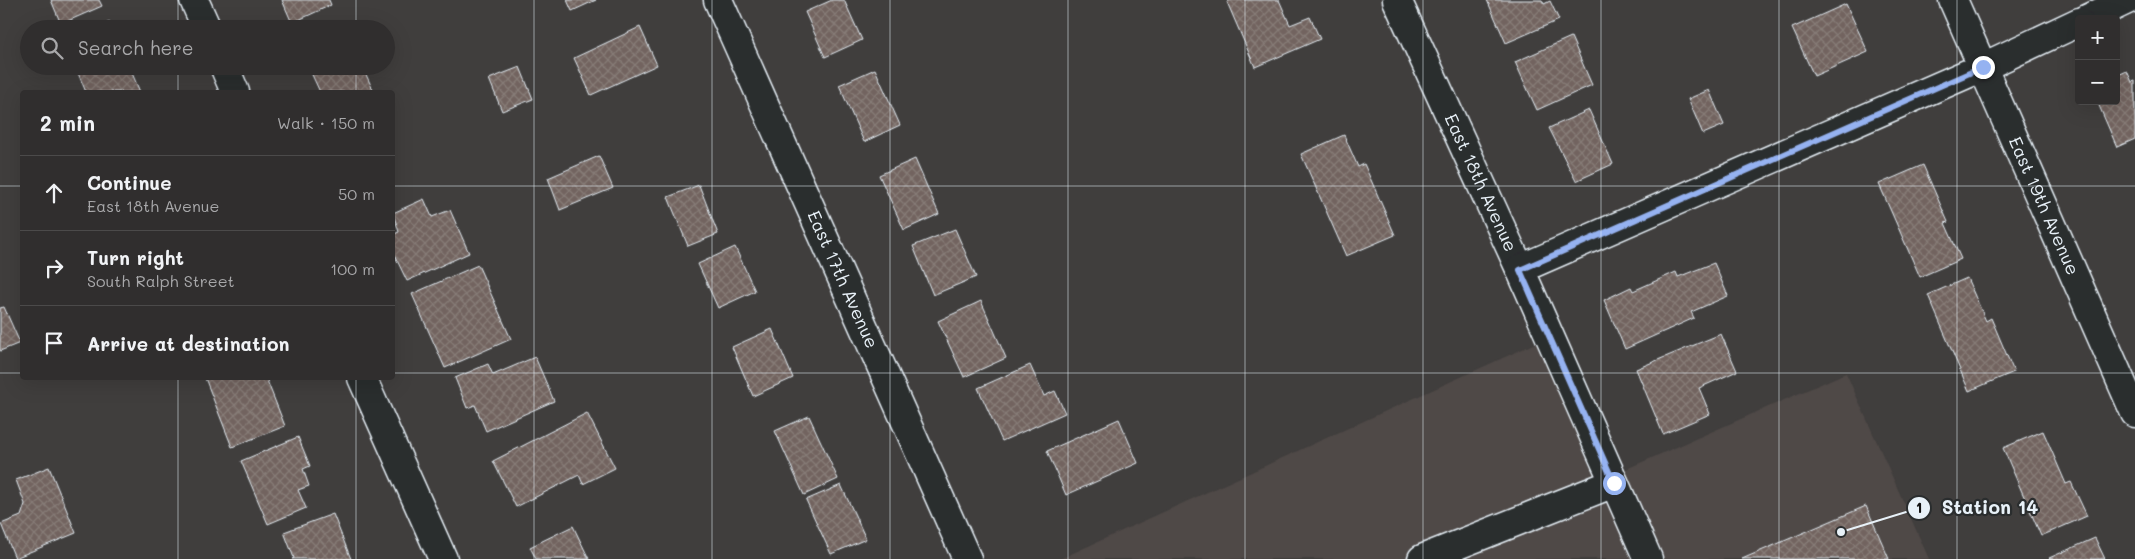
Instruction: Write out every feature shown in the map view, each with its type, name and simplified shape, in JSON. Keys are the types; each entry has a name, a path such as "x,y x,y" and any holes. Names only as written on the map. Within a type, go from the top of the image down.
{"street":[{"path":"194,0 203,20"},
{"name":"East 17th Avenue","path":"718,0 967,559"},
{"name":"East 18th Avenue","path":"1397,0 1520,270 1648,559"},
{"name":"East 19th Avenue","path":"1953,0 2135,412"},
{"path":"2095,15 2127,0"},
{"path":"1520,270 1983,67 2075,24"},
{"path":"228,75 234,90"},
{"path":"363,380 443,559"},
{"path":"1422,559 1614,483"}],"shaded area":[{"path":"1562,331 1624,470 1846,373 1929,559 1060,559"}],"building":[{"path":"51,0 99,0 102,6 70,20 59,20"},
{"path":"282,0 329,0 331,5 298,20 291,20"},
{"path":"567,0 596,0 572,11"},
{"path":"832,0 844,0 862,40 825,57 805,12"},
{"path":"1231,0 1279,0 1290,25 1310,17 1320,39 1255,67 1227,2"},
{"path":"1487,0 1542,0 1544,4 1550,1 1559,20 1506,43"},
{"path":"1846,4 1868,52 1814,76 1792,28"},
{"path":"640,27 657,65 591,95 574,58"},
{"path":"1571,37 1592,85 1537,110 1515,62"},
{"path":"520,67 533,99 502,111 489,79"},
{"path":"875,69 900,125 864,142 839,85"},
{"path":"2127,71 2132,82 2135,81 2135,139 2117,147 2099,105 2120,105 2120,74"},
{"path":"79,75 133,75 139,90 85,90"},
{"path":"312,75 366,75 373,90 319,90"},
{"path":"1709,90 1724,125 1703,134 1688,99"},
{"path":"1589,110 1613,164 1576,181 1549,128"},
{"path":"1344,135 1358,167 1364,164 1395,235 1346,256 1301,154"},
{"path":"599,156 613,188 560,210 548,178"},
{"path":"915,159 939,214 904,230 879,175"},
{"path":"1923,165 1948,222 1945,223 1961,259 1920,277 1879,184"},
{"path":"699,185 718,234 688,246 668,197"},
{"path":"424,199 432,217 450,210 469,253 407,281 395,256 395,234 399,232 395,212"},
{"path":"955,229 976,277 933,295 913,246"},
{"path":"735,247 755,291 718,308 698,264"},
{"path":"1714,263 1728,296 1691,312 1694,318 1625,349 1604,300 1631,287 1633,291 1676,272 1678,277"},
{"path":"478,265 511,339 445,368 412,294"},
{"path":"1967,278 1986,321 1991,318 2014,372 1969,391 1928,295"},
{"path":"981,301 1006,358 964,377 938,321"},
{"path":"4,307 20,343 0,351 0,308"},
{"path":"772,329 793,378 753,396 732,347"},
{"path":"1721,334 1737,371 1699,388 1710,414 1663,434 1636,369"},
{"path":"535,357 554,401 486,431 475,405 467,408 455,378 488,364 493,375"},
{"path":"1030,365 1044,396 1055,391 1065,413 1002,441 978,388"},
{"path":"206,380 267,380 285,426 232,447"},
{"path":"587,413 615,468 583,484 579,475 516,507 493,461"},
{"path":"809,416 838,479 804,495 775,431"},
{"path":"1119,419 1138,463 1066,495 1047,451"},
{"path":"2043,431 2066,484 2071,482 2087,516 2041,536 2003,448"},
{"path":"298,437 310,466 303,469 309,486 298,490 306,508 268,524 241,461"},
{"path":"49,467 76,533 15,558 1,524 21,516 25,504 16,480"},
{"path":"841,485 866,539 831,554 806,500"},
{"path":"1866,506 1889,559 1742,559"},
{"path":"333,514 351,559 292,559 294,558 284,532"},
{"path":"573,526 589,559 536,559 530,547"},
{"path":"2095,538 2105,559 2049,558"}],"place":[{"name":"Station 14","path":"1841,532"}],"route":[{"path":"1614,483 1520,270 1983,67"}]}
